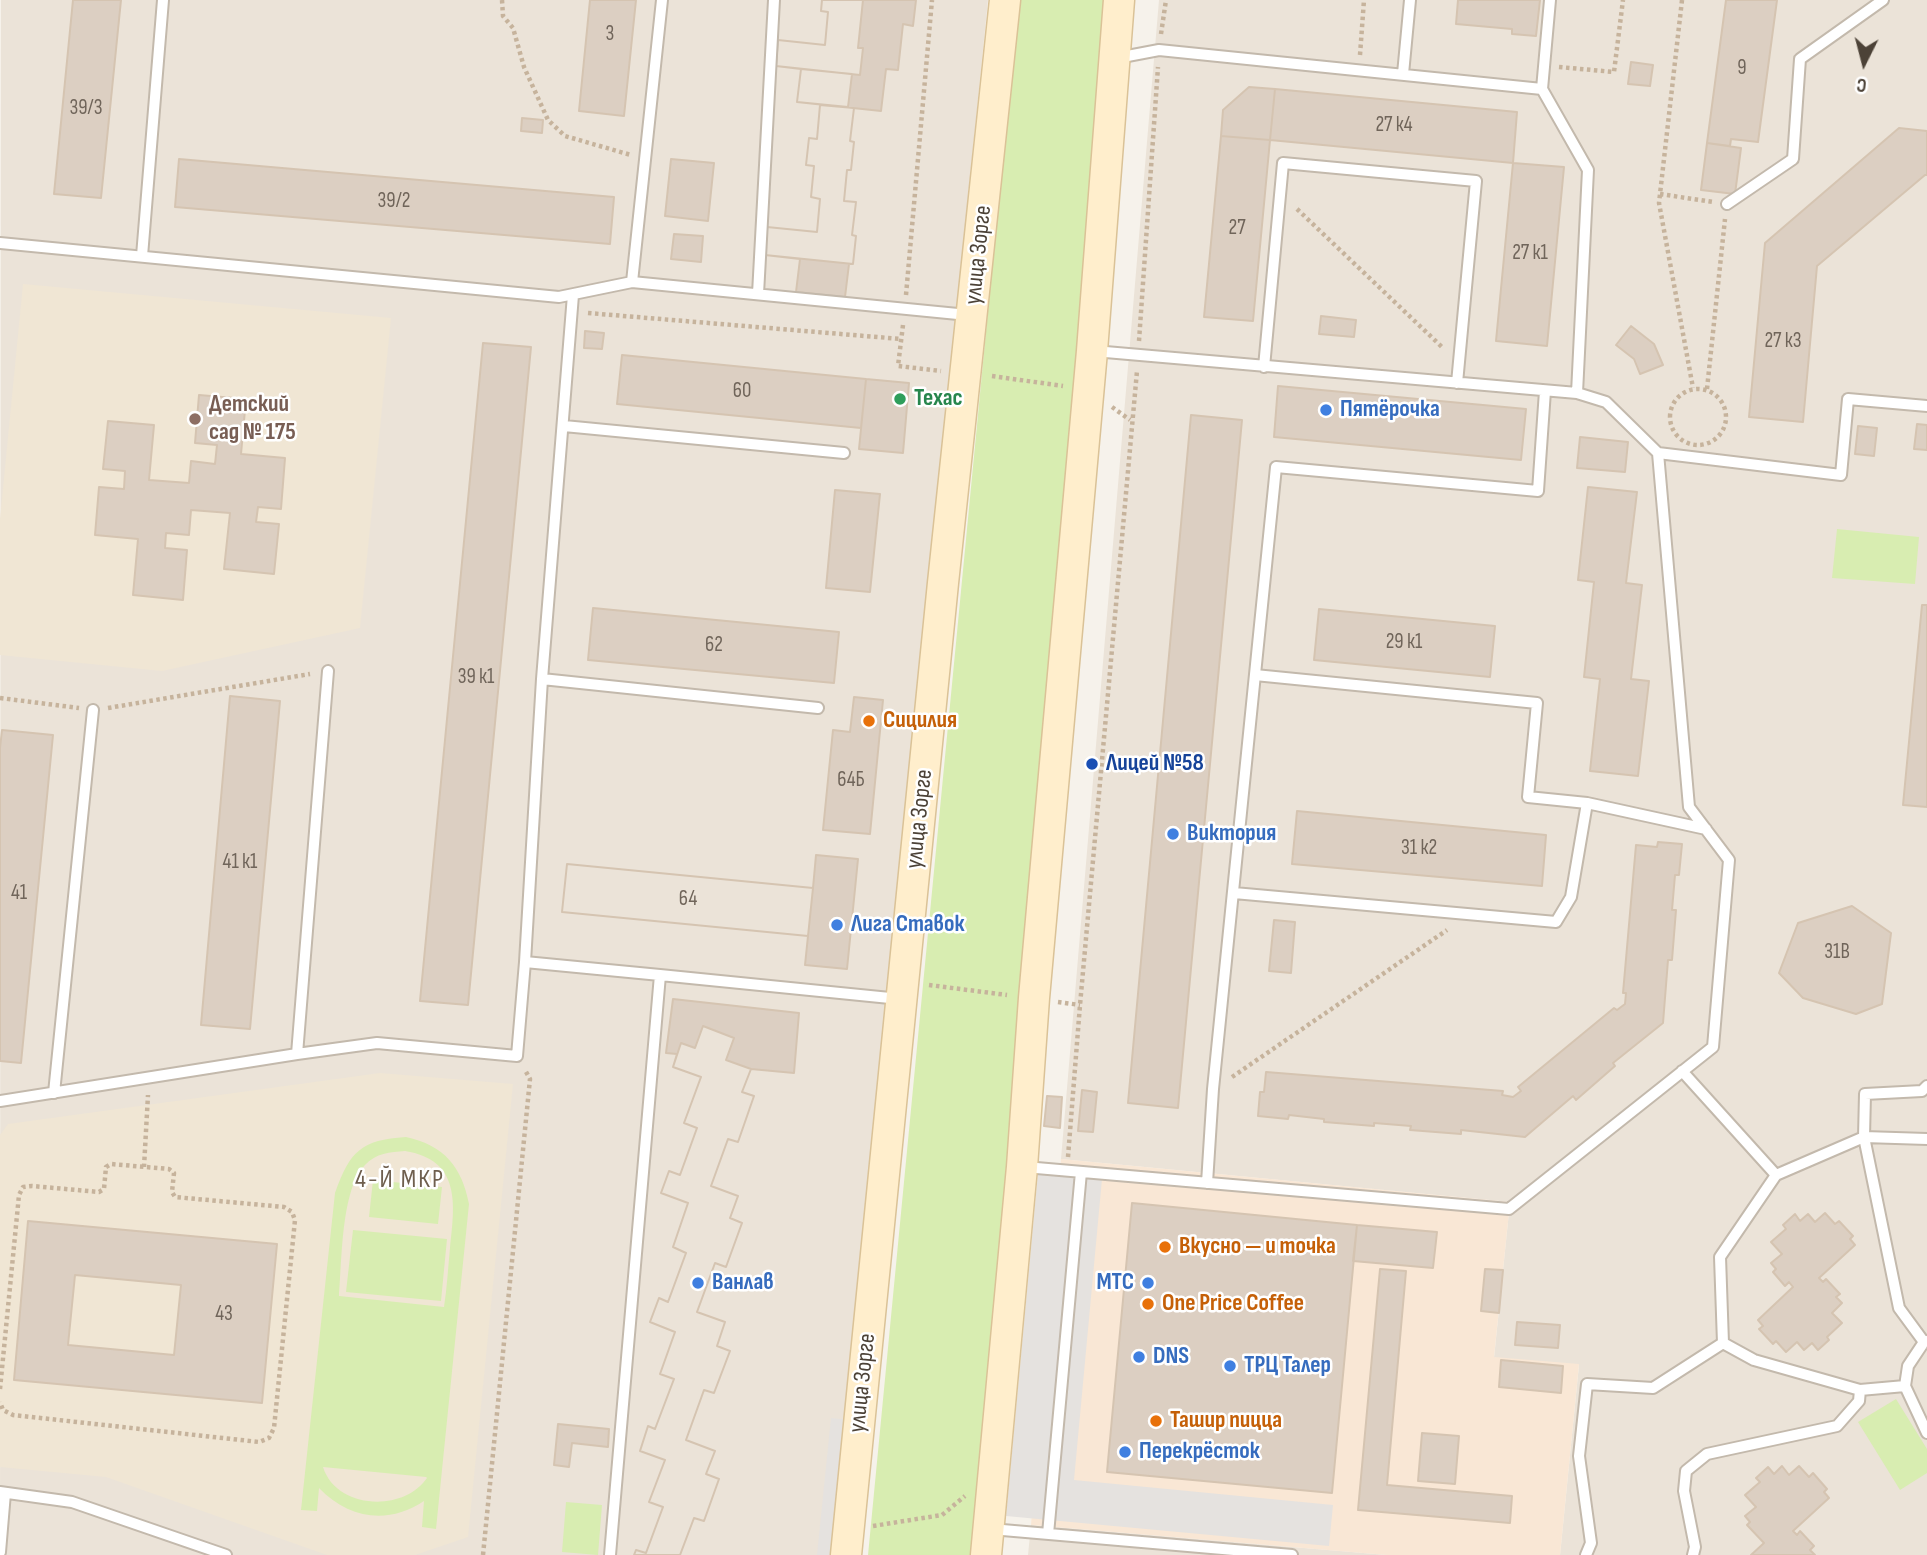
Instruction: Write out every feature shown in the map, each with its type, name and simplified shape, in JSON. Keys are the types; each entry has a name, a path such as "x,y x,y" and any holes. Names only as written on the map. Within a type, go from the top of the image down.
{"main road":[{"name":"улица Зорге","path":"847,1543 1005,0"},
{"path":"987,1542 1023,1167 1034,998 1092,351 1119,0"}],"lane":[{"path":"142,256 163,0"},
{"path":"632,282 662,0"},
{"path":"758,294 774,0"},
{"path":"1403,74 1410,0"},
{"path":"1550,0 1542,89 1588,170 1577,393"},
{"path":"1727,204 1793,159 1801,59 1883,0"},
{"path":"1114,58 1159,50 1542,89"},
{"path":"1264,367 1283,163 1476,181 1457,383"},
{"path":"0,243 559,297 632,282 972,315"},
{"path":"0,1101 377,1044 517,1056 542,679 573,295"},
{"path":"1092,351 1577,393 1606,402 1658,453 1840,475 1848,399 1927,406"},
{"path":"1207,1183 1213,1089 1276,467 1538,491 1545,391"},
{"path":"564,426 844,453"},
{"path":"1023,1167 1509,1209 1713,1047 1730,860 1689,807 1658,453"},
{"path":"297,1054 327,671"},
{"path":"1255,675 1537,703 1528,797 1587,803 1706,829"},
{"path":"542,679 818,708"},
{"path":"54,1093 93,710"},
{"path":"1234,893 1556,922 1571,897 1587,803"},
{"path":"525,962 660,975 903,991"},
{"path":"610,1555 660,975"},
{"path":"1682,1071 1776,1175"},
{"path":"1927,1086 1922,1091 1865,1094 1864,1137 1899,1308 1925,1342 1908,1366 1905,1386 1927,1433"},
{"path":"1723,1343 1720,1257 1776,1175 1864,1137 1927,1139"},
{"path":"1048,1534 1081,1172"},
{"path":"1723,1343 1754,1360 1860,1390 1905,1386"},
{"path":"1586,1555 1591,1544 1578,1456 1587,1384 1653,1388 1723,1343"},
{"path":"1693,1555 1695,1548 1684,1491 1686,1471 1707,1454 1837,1426 1859,1401 1860,1390"},
{"path":"0,1552 3,1493 72,1502 226,1555"},
{"path":"987,1542 1048,1534 1292,1555"}],"path":[{"path":"502,0 503,16 513,28 524,67 548,120 565,136 645,159"},
{"path":"933,0 898,366 953,372"},
{"path":"1067,1171 1138,356 1159,50 1166,0"},
{"path":"1359,70 1364,0"},
{"path":"1544,65 1614,72 1623,0"},
{"path":"1682,0 1659,203 1693,388"},
{"path":"1280,194 1459,363"},
{"path":"1660,194 1727,204 1707,389"},
{"path":"982,375 1074,387"},
{"path":"1693,388 1707,389 1718,396 1726,408 1727,422 1721,435 1710,443 1696,446 1683,442 1673,432 1669,418 1672,405 1680,394 1693,388"},
{"path":"1110,405 1131,421"},
{"path":"0,698 93,710 327,671"},
{"path":"1213,1089 1471,914"},
{"path":"903,991 1034,998 1080,1005"},
{"path":"483,1555 530,1079 517,1056"},
{"path":"144,1167 149,1077"},
{"path":"0,1389 19,1195 23,1187 99,1192 104,1189 106,1167 111,1164 169,1169 174,1173 172,1192 175,1197 284,1207 292,1212 295,1220 274,1428 269,1438 259,1442 13,1415 3,1410 0,1402"},
{"path":"847,1543 942,1515 965,1495 991,1498"}],"shaded area":[{"path":"1,0 988,0 830,1555 0,1555"},
{"path":"1159,0 1927,0 1927,1555 1560,1555 1579,1365 1494,1358 1510,1202 1061,1159"},
{"name":"Детский сад № 175","path":"23,284 391,318 360,628 162,671 0,655 0,519"},
{"path":"380,1073 513,1084 468,1537 415,1555 327,1555 106,1477 0,1467 0,1135 8,1124"},
{"path":"1061,1159 1510,1202 1494,1357 1579,1364 1560,1555 1387,1555 1031,1525"},
{"path":"1038,1173 1102,1179 1074,1480 1333,1505 1329,1546 1006,1516"},
{"path":"831,1418 850,1420 836,1555 817,1555"},
{"path":"1031,1525 1387,1555 1028,1555"}],"green space":[{"path":"1018,0 1107,0 972,1555 868,1555"},
{"path":"1837,529 1919,537 1915,584 1832,578"},
{"path":"406,1137 441,1152 462,1179 469,1204 436,1529 422,1527 424,1501 397,1513 369,1515 343,1506 319,1488 317,1511 301,1510 335,1193 346,1167 359,1150 378,1141","holes":["405,1151 423,1156 436,1164 445,1174 450,1186 453,1216 444,1307 339,1296 344,1227 351,1191 357,1176 374,1158","323,1467 426,1477 427,1478 416,1489 402,1497 371,1501 355,1498 341,1491 330,1481"]},
{"path":"373,1180 442,1187 438,1224 369,1217"},
{"path":"353,1230 447,1239 441,1301 346,1292"},
{"path":"1896,1399 1927,1449 1927,1473 1900,1490 1858,1422"},
{"path":"566,1502 602,1505 598,1555 562,1552"}],"building":[{"path":"73,0 121,0 101,198 54,194"},
{"path":"590,0 636,0 624,116 579,111"},
{"path":"822,0 863,0 858,48 863,48 860,75 776,66 778,40 825,45 828,12 821,11"},
{"path":"822,0 916,0 913,26 903,24 898,70 886,69 881,111 797,102 801,69 776,66 778,40 825,45 828,12 821,11"},
{"path":"1458,0 1540,0 1536,36 1512,34 1512,29 1456,24"},
{"path":"1726,0 1777,0 1758,142 1731,139 1730,146 1707,143"},
{"path":"1631,62 1653,65 1650,86 1628,84"},
{"path":"801,69 852,74 848,107 797,102"},
{"path":"1249,87 1275,89 1270,140 1221,136 1223,110"},
{"path":"1275,89 1517,112 1513,163 1270,140"},
{"path":"820,105 854,108 850,141 854,142 851,170 847,170 844,201 856,202 852,235 856,236 845,297 796,292 800,259 765,255 767,227 817,232 820,199 811,197 814,166 806,165 809,138 817,139"},
{"path":"820,105 854,108 850,141 854,142 851,170 847,170 844,201 856,202 852,235 856,236 853,264 765,255 767,227 817,232 820,199 811,197 814,166 806,165 809,138 817,139"},
{"path":"522,118 543,120 542,133 521,131"},
{"path":"1899,128 1927,131 1927,175 1817,266 1803,422 1749,417 1765,243"},
{"path":"1221,136 1270,140 1253,321 1204,317"},
{"path":"1707,143 1741,148 1735,194 1701,190"},
{"path":"179,159 614,197 610,244 175,207"},
{"path":"671,159 714,163 708,221 665,216"},
{"path":"1513,163 1564,167 1547,346 1496,341"},
{"path":"674,234 703,236 701,262 671,259"},
{"path":"1321,316 1356,320 1354,337 1319,334"},
{"path":"1631,326 1654,344 1663,365 1640,374 1634,359 1616,345"},
{"path":"585,331 604,333 602,349 584,348"},
{"path":"483,343 531,347 468,1005 420,1001"},
{"path":"622,355 866,379 861,428 617,404"},
{"path":"866,379 909,383 903,453 859,449"},
{"path":"1278,386 1526,409 1521,460 1274,437"},
{"path":"199,395 246,399 241,454 285,458 281,509 258,507 256,522 279,524 274,574 224,569 230,513 191,510 189,535 166,533 165,548 187,550 183,600 133,595 138,539 95,535 99,487 124,489 125,471 103,469 108,421 154,425 149,480 189,483 191,461 215,464 217,445 195,443"},
{"path":"1191,415 1242,420 1178,1108 1128,1103"},
{"path":"1917,424 1927,425 1927,450 1914,449"},
{"path":"1858,426 1877,428 1874,456 1855,454"},
{"path":"1580,437 1628,442 1625,472 1577,468"},
{"path":"1588,487 1637,492 1626,583 1642,585 1631,679 1649,681 1638,776 1590,771 1600,679 1584,677 1594,582 1578,580"},
{"path":"835,490 880,494 870,592 826,588"},
{"path":"1922,605 1927,605 1927,807 1903,805"},
{"path":"593,608 839,632 834,683 588,660"},
{"path":"1319,609 1495,626 1490,677 1314,660"},
{"path":"230,696 280,701 250,1029 201,1025"},
{"path":"854,697 883,700 870,834 823,830 833,730 850,732"},
{"path":"2,730 53,735 21,1063 0,1061"},
{"path":"1297,811 1546,835 1542,886 1292,864"},
{"path":"1658,842 1682,844 1679,875 1675,875 1672,910 1676,910 1672,960 1668,960 1663,1023 1613,1063 1615,1066 1576,1100 1573,1096 1525,1137 1461,1130 1461,1134 1410,1130 1411,1126 1374,1123 1374,1126 1324,1122 1324,1119 1289,1115 1288,1119 1258,1116 1260,1092 1264,1092 1266,1072 1503,1091 1502,1095 1513,1097 1521,1091 1518,1087 1614,1008 1617,1010 1625,1004 1626,993 1623,993 1636,845 1657,847"},
{"path":"816,855 858,859 847,969 805,965 808,936 562,912 567,864 813,888"},
{"path":"567,864 813,888 808,936 562,912"},
{"path":"1852,906 1891,933 1882,1004 1856,1014 1803,998 1779,973 1798,923"},
{"path":"1274,920 1295,922 1291,973 1269,971"},
{"path":"673,999 799,1013 794,1073 751,1069 742,1092 754,1096 738,1142 728,1139 711,1186 738,1196 730,1218 742,1223 726,1267 715,1263 697,1312 725,1322 717,1346 730,1351 714,1393 704,1390 686,1440 715,1451 706,1474 719,1479 704,1521 694,1518 680,1555 634,1555 636,1550 646,1553 663,1507 649,1502 665,1460 640,1451 648,1426 655,1429 674,1379 660,1374 675,1332 650,1322 659,1298 668,1302 686,1253 673,1247 688,1203 661,1193 669,1171 680,1175 697,1128 684,1123 701,1077 673,1067 677,1054 666,1053"},
{"path":"703,1026 734,1038 726,1060 751,1069 742,1092 754,1096 738,1142 728,1139 711,1186 738,1196 730,1218 742,1223 726,1267 715,1263 697,1312 725,1322 717,1346 730,1351 714,1393 704,1390 686,1440 715,1451 706,1474 719,1479 704,1521 694,1518 680,1555 634,1555 636,1550 646,1553 663,1507 649,1502 665,1460 640,1451 648,1426 655,1429 674,1379 660,1374 675,1332 650,1322 659,1298 668,1302 686,1253 673,1247 688,1203 661,1193 669,1171 680,1175 697,1128 684,1123 701,1077 673,1067 681,1043 695,1048"},
{"path":"1082,1090 1097,1092 1093,1132 1078,1131"},
{"path":"1047,1096 1062,1097 1060,1128 1044,1126"},
{"name":"ТРЦ Талер","path":"1132,1203 1357,1225 1332,1493 1107,1472"},
{"path":"1825,1213 1835,1224 1839,1221 1853,1236 1850,1239 1855,1245 1819,1278 1823,1282 1826,1279 1840,1294 1836,1297 1842,1303 1832,1313 1842,1323 1818,1350 1812,1343 1804,1350 1797,1342 1786,1352 1776,1341 1773,1344 1759,1329 1763,1326 1758,1320 1793,1287 1789,1282 1785,1286 1773,1272 1776,1269 1771,1263 1782,1254 1771,1242 1786,1229 1783,1225 1795,1214 1800,1221 1808,1214 1815,1222"},
{"path":"28,1221 277,1244 262,1403 14,1380","holes":["75,1275 181,1285 174,1355 68,1345"]},
{"path":"1357,1225 1437,1232 1433,1268 1353,1261"},
{"path":"1380,1269 1406,1271 1387,1485 1512,1496 1510,1523 1358,1510"},
{"path":"1485,1269 1503,1270 1499,1313 1481,1311"},
{"path":"1517,1322 1560,1325 1558,1348 1515,1345"},
{"path":"1501,1360 1563,1366 1561,1393 1499,1387"},
{"path":"558,1424 609,1429 608,1447 572,1443 569,1467 554,1465"},
{"path":"1422,1433 1459,1436 1455,1484 1418,1481"},
{"path":"1782,1466 1789,1475 1799,1466 1809,1477 1813,1473 1827,1489 1824,1492 1829,1498 1793,1531 1797,1535 1800,1531 1814,1546 1810,1550 1815,1555 1751,1555 1764,1543 1747,1525 1750,1522 1745,1516 1756,1507 1745,1495 1760,1482 1756,1478 1768,1467 1774,1474"}],"place":[{"name":"Техас","path":"900,399"},
{"name":"Пятёрочка","path":"1326,410"},
{"name":"Детский сад № 175","path":"195,419"},
{"name":"Сицилия","path":"869,721"},
{"name":"Лицей №58","path":"1092,764"},
{"name":"Виктория","path":"1173,834"},
{"name":"Лига Ставок","path":"837,925"},
{"name":"Вкусно — и точка","path":"1165,1247"},
{"name":"Ванлав","path":"698,1283"},
{"name":"МТС","path":"1148,1283"},
{"name":"One Price Coffee","path":"1148,1304"},
{"name":"DNS","path":"1139,1357"},
{"name":"ТРЦ Талер","path":"1230,1366"},
{"name":"Ташир пицца","path":"1156,1421"},
{"name":"Перекрёсток","path":"1125,1452"}],"district":[{"name":"4-Й МКР","path":"400,1180"}]}
